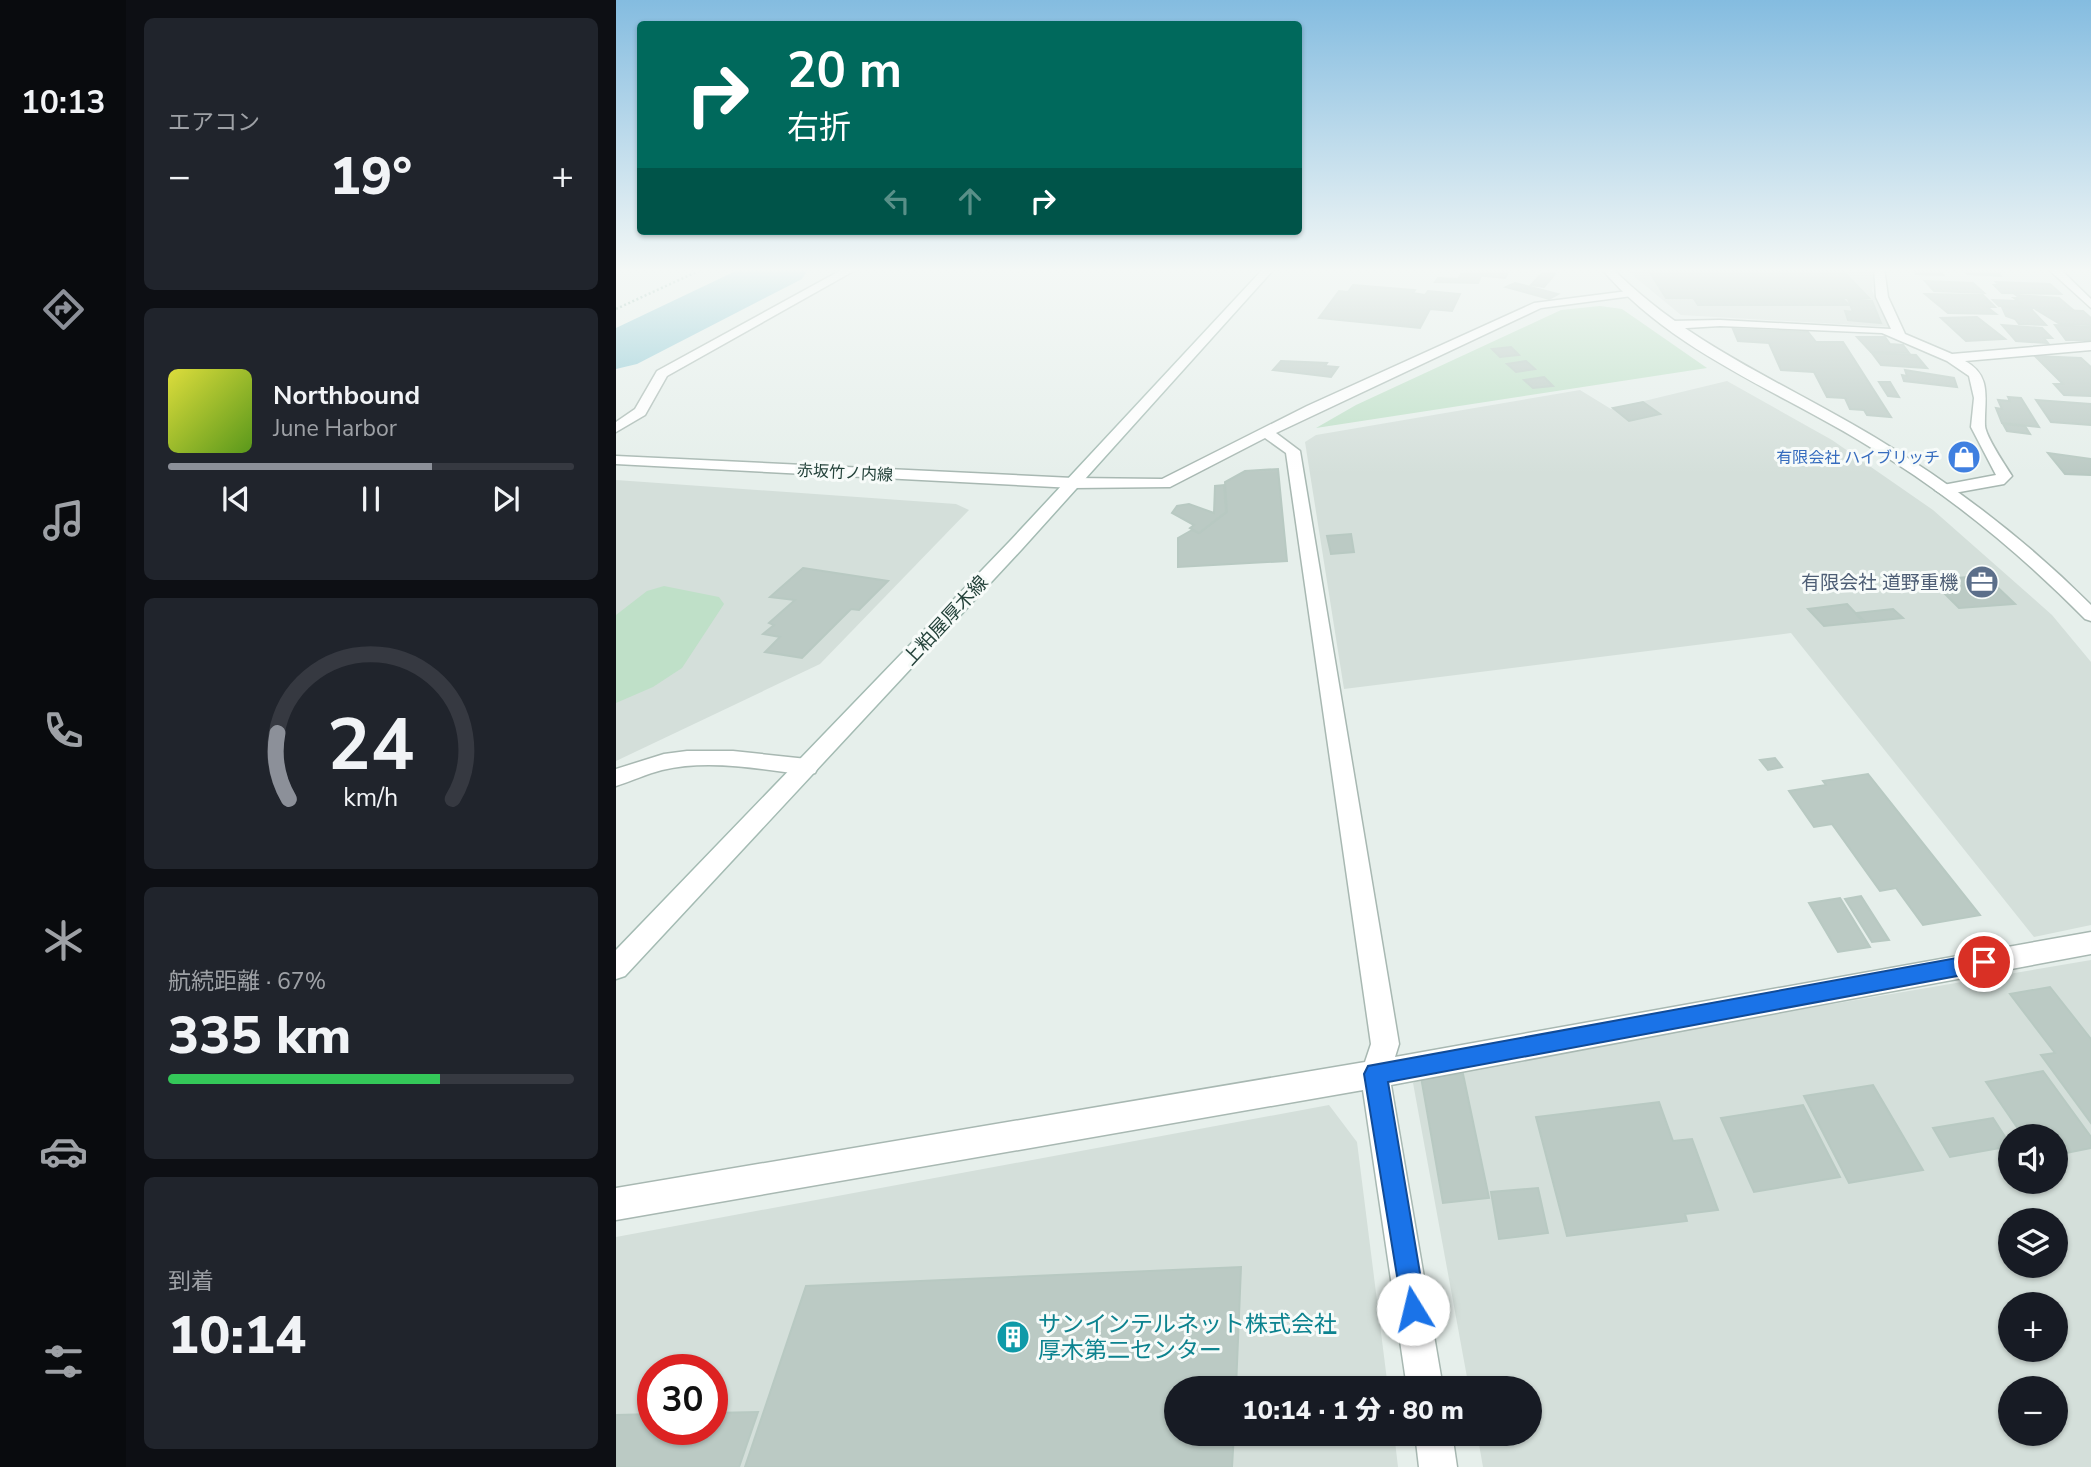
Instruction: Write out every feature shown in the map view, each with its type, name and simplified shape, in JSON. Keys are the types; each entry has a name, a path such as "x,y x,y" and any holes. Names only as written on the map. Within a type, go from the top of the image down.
{"street":[{"path":"616,428 640,412 662,374 730,336"},
{"name":"上粕屋厚木線","path":"616,968 1073,483 1207,336"},
{"name":"赤坂竹ノ内線","path":"616,460 1073,483 1165,484 1196,471 1265,432 1469,336"},
{"path":"1687,336 1871,442 1943,490 2013,545 2091,615"},
{"path":"1904,336 1971,370 1978,380 1982,411 1978,427 2004,476 1999,481 1943,490"},
{"path":"1951,358 2091,346"},
{"path":"1265,432 1293,451 1385,1044 1375,1074 1423,1376"},
{"path":"616,778 645,764 692,756 807,767"},
{"path":"616,1204 1375,1074 2091,943"},
{"path":"1435,1446 1438,1467"}],"shaded area":[{"path":"1727,381 1832,440 1933,510 2052,615 2091,662 2091,925 2034,937 1791,633 1344,689 1305,442 1316,435 1580,390 1611,409"},
{"path":"616,480 956,504 969,510 820,664 616,761"},
{"path":"2091,960 2091,1467 1483,1467 1479,1446 1542,1446 1542,1376 1467,1376 1413,1083 1427,1073"},
{"path":"1329,1105 1357,1142 1386,1376 1164,1376 1164,1446 1396,1446 1398,1467 616,1467 616,1237"}],"green space":[{"path":"1504,336 1662,336 1707,368 1316,428 1356,405"},
{"path":"664,586 719,597 724,604 682,668 653,687 616,703 616,615 647,591"}],"building":[{"path":"1736,336 1812,336 1816,342 1843,342 1891,417 1867,415 1864,410 1850,409 1845,398 1827,397 1814,372 1781,370 1769,343 1738,341"},
{"path":"1961,336 2002,336 2005,339 1966,341"},
{"path":"2012,336 2052,338 2044,338 2048,343 2016,341"},
{"path":"2063,336 2091,336 2091,340 2066,340"},
{"path":"1857,337 1885,337 1890,344 1903,345 1909,353 1871,352"},
{"path":"1511,347 1519,355 1500,357 1492,349"},
{"path":"1872,353 1916,355 1927,368 1881,365"},
{"path":"2035,356 2081,358 2091,367 2091,396 2064,395 2054,384 2063,384"},
{"path":"1281,361 1327,363 1325,366 1338,367 1331,377 1273,370"},
{"path":"1526,361 1535,369 1516,372 1507,364"},
{"path":"1905,370 1954,378 1957,387 1904,381 1902,375 1907,376"},
{"path":"1544,377 1553,386 1533,388 1524,380"},
{"path":"1879,382 1890,382 1899,397 1888,396"},
{"path":"2008,397 2021,398 2039,427 2002,423 1996,408 2002,409 1998,400 2010,401"},
{"path":"2036,400 2091,404 2091,425 2051,422"},
{"path":"1643,402 1660,414 1629,421 1613,408"},
{"path":"2003,424 2025,426 2030,434 2007,431"},
{"path":"2048,453 2091,459 2091,475 2065,474"},
{"path":"1278,469 1287,561 1178,567 1178,538 1192,530 1199,533 1227,512 1225,482 1245,471"},
{"path":"1224,485 1226,512 1199,533 1190,528 1194,525 1172,513 1177,506 1189,504 1214,513 1215,486"},
{"path":"1351,534 1354,552 1331,554 1327,536"},
{"path":"803,568 888,581 859,610 851,609 802,658 765,652 780,637 763,634 774,625 769,623 795,600 770,597"},
{"path":"1968,577 1973,582 1991,581 2015,604 1959,608 1931,580"},
{"path":"1847,604 1864,622 1824,626 1808,609"},
{"path":"1893,609 1903,618 1865,622 1856,613"},
{"path":"1775,758 1782,767 1768,770 1760,760"},
{"path":"1868,774 1980,915 1923,925 1896,888 1880,891 1832,824 1814,827 1789,791 1826,785 1823,781"},
{"path":"1861,896 1889,940 1872,942 1845,899"},
{"path":"1840,898 1870,947 1838,952 1809,903"},
{"path":"2050,987 2091,1039 2091,1123 2041,1055 2055,1053 2010,994"},
{"path":"2043,1071 2091,1137 2091,1148 2068,1153 2068,1124 2015,1124 1986,1082"},
{"path":"1463,1074 1489,1198 1443,1203 1421,1077"},
{"path":"1873,1085 1923,1170 1849,1183 1804,1096"},
{"path":"1659,1102 1673,1141 1692,1139 1718,1210 1685,1214 1687,1221 1567,1236 1536,1117"},
{"path":"1803,1105 1840,1177 1754,1192 1721,1118"},
{"path":"1993,1118 1998,1126 1998,1148 1950,1157 1933,1128"},
{"path":"1538,1188 1548,1233 1499,1239 1491,1192"},
{"name":"サンインテルネット株式会社 厚木第二センター","path":"1241,1267 1236,1376 1164,1376 1164,1446 1233,1446 1232,1467 745,1467 806,1286"},
{"path":"758,1412 739,1467 616,1467 616,1415 637,1414 637,1445 728,1445 728,1413"}],"waterway":[{"path":"616,351 645,336"}],"place":[{"name":"有限会社 ハイブリッチ","path":"1964,457"},
{"name":"有限会社 道野重機","path":"1982,582"},
{"name":"サンインテルネット株式会社 厚木第二センター","path":"1013,1337"}],"route":[{"path":"1413,1309 1375,1074 1398,1067 1984,962"}]}
